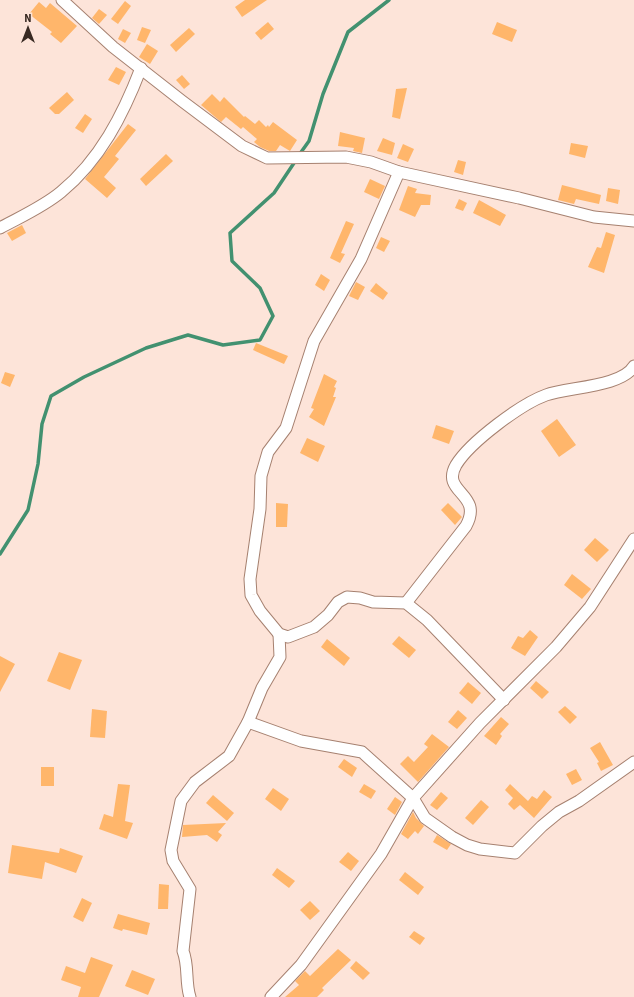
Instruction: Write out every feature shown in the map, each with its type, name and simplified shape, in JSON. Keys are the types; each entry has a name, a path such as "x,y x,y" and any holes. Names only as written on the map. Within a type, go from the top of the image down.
{"street":[{"path":"62,0 114,47 242,146 267,158 346,157 371,162 399,172 519,198 594,217 634,222"},
{"path":"0,228 60,193 83,171 108,138 123,112 141,68"},
{"path":"399,172 361,259 314,341 286,428 268,452 261,476 260,509 250,579 251,595 260,611 279,634 288,637 314,627 328,615 338,602 347,598 360,598 373,602 406,603 427,620 504,700"},
{"path":"406,603 466,526 471,517 471,508 466,497 454,485 452,475 461,458 517,409 546,395 601,383 619,377 632,370 634,366"},
{"path":"271,997 301,965 381,854 413,798 480,723 556,646 590,607 634,539"},
{"path":"190,997 187,987 186,959 183,951 190,889 173,861 171,850 181,801 195,782 229,756 248,722 262,688 280,657 279,634"},
{"path":"248,722 301,741 362,752 413,798 425,818 452,837 468,846 515,853 542,826 559,812 579,801 634,762"}],"building":[{"path":"245,0 267,0 242,17 235,7"},
{"path":"125,1 131,6 118,24 111,19"},
{"path":"39,2 46,8 50,3 77,26 61,43 50,34 52,32 29,14"},
{"path":"99,9 107,15 99,24 92,18"},
{"path":"268,22 274,29 261,40 255,33"},
{"path":"497,22 517,30 512,42 492,34"},
{"path":"142,27 151,30 145,43 137,40"},
{"path":"189,28 195,34 176,52 170,45"},
{"path":"123,29 131,33 125,43 118,39"},
{"path":"147,44 158,51 150,64 139,57"},
{"path":"116,67 126,72 119,85 108,80"},
{"path":"182,75 190,84 184,89 176,80"},
{"path":"407,88 400,119 392,117 396,89"},
{"path":"67,92 74,100 59,114 55,114 49,108"},
{"path":"212,94 220,102 224,97 244,117 245,116 255,124 259,120 266,127 268,125 269,127 273,122 297,140 290,151 280,145 276,151 269,151 260,147 254,142 257,139 243,127 241,129 226,117 221,122 201,105"},
{"path":"85,114 92,119 83,133 75,128"},
{"path":"128,124 136,130 115,156 119,159 104,177 116,188 107,198 85,179"},
{"path":"340,132 365,138 362,153 353,151 354,148 338,146"},
{"path":"383,138 395,143 392,155 377,151"},
{"path":"571,143 588,146 585,158 569,154"},
{"path":"403,144 414,149 408,162 397,158"},
{"path":"166,154 173,161 146,186 140,179"},
{"path":"458,160 466,162 463,175 454,172"},
{"path":"370,179 385,186 379,199 364,192"},
{"path":"562,185 601,195 599,204 576,199 574,204 558,200"},
{"path":"408,186 417,189 415,193 431,195 430,205 421,205 415,217 399,210"},
{"path":"608,188 620,190 618,204 606,201"},
{"path":"459,199 467,203 463,211 455,208"},
{"path":"479,200 506,215 500,226 473,213"},
{"path":"346,221 354,224 341,253 345,254 340,263 330,258"},
{"path":"22,225 26,233 12,241 7,233"},
{"path":"606,232 615,235 604,273 588,267 597,247 601,248"},
{"path":"381,237 390,241 384,252 376,248"},
{"path":"321,274 330,280 324,291 315,285"},
{"path":"356,282 365,287 358,300 349,296"},
{"path":"376,283 388,293 383,300 370,291"},
{"path":"256,343 288,356 284,364 253,350"},
{"path":"5,372 15,375 10,387 1,383"},
{"path":"324,374 337,381 334,387 336,388 333,397 336,397 324,426 309,417 314,409 311,408"},
{"path":"557,419 576,445 559,457 541,431"},
{"path":"436,425 454,431 449,444 432,438"},
{"path":"307,438 325,446 318,462 300,453"},
{"path":"276,503 288,504 287,527 276,527"},
{"path":"448,503 462,517 455,525 441,510"},
{"path":"595,538 609,550 597,562 584,550"},
{"path":"572,574 591,589 582,599 564,585"},
{"path":"530,630 538,637 525,656 511,648 518,636 523,638"},
{"path":"399,636 416,650 409,658 392,644"},
{"path":"327,639 350,658 344,666 321,647"},
{"path":"59,652 82,660 70,690 47,681"},
{"path":"0,656 15,664 0,692"},
{"path":"536,681 549,692 542,699 530,688"},
{"path":"468,682 481,693 472,704 459,693"},
{"path":"565,706 577,717 570,724 558,712"},
{"path":"92,709 107,711 105,738 90,737"},
{"path":"458,710 467,718 457,729 448,722"},
{"path":"501,717 509,724 500,734 502,736 496,745 484,736"},
{"path":"432,734 449,747 418,782 400,764 408,756 414,762 428,747 424,744"},
{"path":"600,742 613,765 601,771 597,763 599,762 590,748"},
{"path":"344,759 357,768 352,777 338,767"},
{"path":"41,767 54,767 54,786 41,786"},
{"path":"576,769 582,780 572,785 566,774"},
{"path":"118,784 130,785 125,821 133,823 127,839 99,829 104,814 113,817"},
{"path":"364,784 376,791 371,799 359,792"},
{"path":"510,784 528,801 532,796 537,799 544,790 552,797 534,818 520,805 514,810 508,804 513,798 505,790"},
{"path":"273,788 289,799 281,811 265,799"},
{"path":"441,792 448,798 437,810 430,805"},
{"path":"213,795 234,813 227,821 206,803"},
{"path":"395,797 402,802 395,815 387,809"},
{"path":"481,800 489,807 473,825 465,818"},
{"path":"413,812 416,818 424,826 418,834 415,831 408,839 401,834"},
{"path":"226,823 218,832 222,835 217,842 207,835 182,837 183,825"},
{"path":"437,835 451,844 447,850 433,842"},
{"path":"12,845 59,853 60,848 83,856 76,873 45,862 42,879 8,873"},
{"path":"348,852 359,861 351,871 339,862"},
{"path":"277,868 295,881 289,888 272,875"},
{"path":"405,872 424,887 418,895 399,880"},
{"path":"159,884 169,885 168,909 158,909"},
{"path":"82,898 92,903 83,922 73,917"},
{"path":"310,901 320,911 310,920 300,910"},
{"path":"118,914 150,923 147,935 113,928"},
{"path":"414,931 425,938 420,945 409,937"},
{"path":"338,949 351,960 322,988 324,990 317,997 285,997 299,985 295,981 305,971 310,976"},
{"path":"91,957 113,965 99,997 78,997 81,987 61,980 66,966 85,973"},
{"path":"356,961 370,973 363,980 350,968"},
{"path":"132,970 155,979 148,995 125,986"}],"waterway":[{"path":"299,155 309,141 323,94 348,32 389,0"},
{"path":"0,554 28,510 38,464 42,424 51,396 84,377 146,348 188,335 223,345 260,340 273,316 260,288 232,261 230,233 274,193 296,160"}]}
